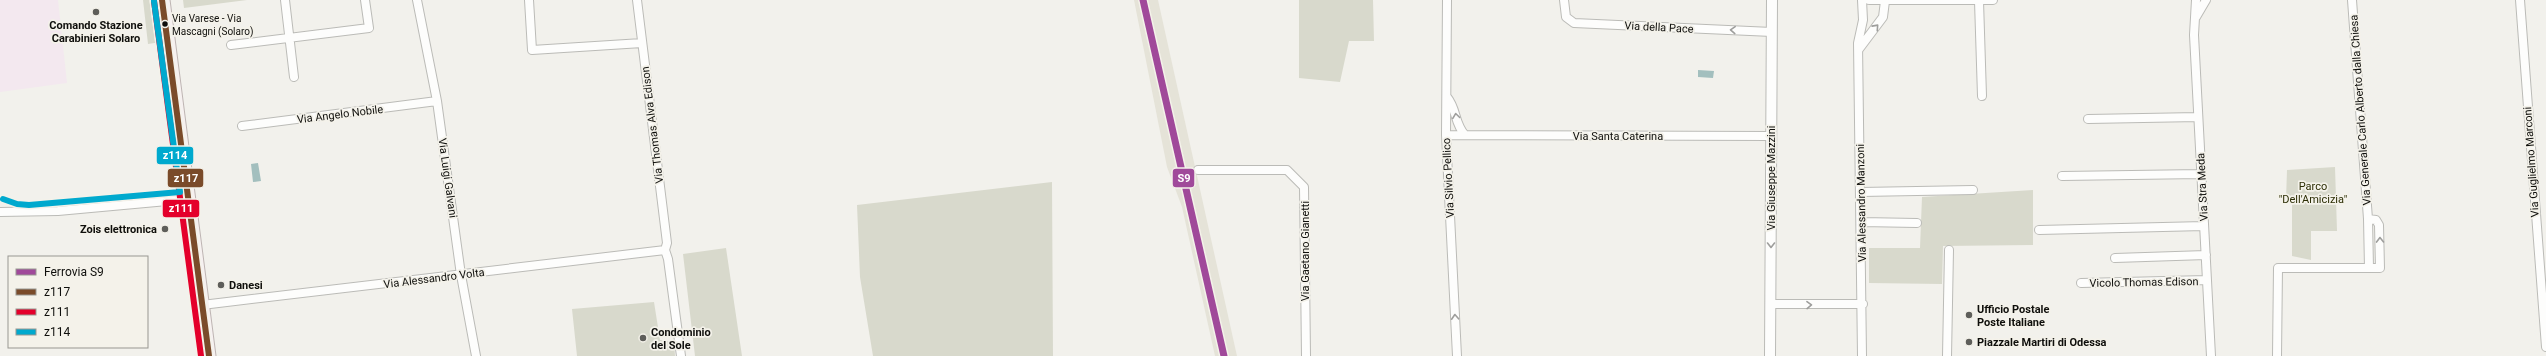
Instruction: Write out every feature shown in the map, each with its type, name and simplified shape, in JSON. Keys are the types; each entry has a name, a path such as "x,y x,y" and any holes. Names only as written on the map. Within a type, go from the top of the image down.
{"main road":[{"path":"163,1 209,356"}],"street":[{"path":"285,0 294,77"},
{"path":"231,45 369,28 365,0"},
{"name":"Via Luigi Galvani","path":"418,0 437,101 461,275 476,356"},
{"path":"529,0 532,50 642,43"},
{"name":"Via Thomas Alva Edison","path":"637,0 666,244 665,250 668,259 681,356"},
{"name":"Via Silvio Pellico","path":"1447,0 1446,135 1457,356"},
{"name":"Via della Pace","path":"1564,0 1566,17 1574,23 1772,32"},
{"name":"Via Giuseppe Mazzini","path":"1770,356 1772,0"},
{"name":"Via Alessandro Manzoni","path":"1862,0 1863,20 1859,50 1863,304 1862,356"},
{"path":"1869,0 1993,0"},
{"name":"Via Stra Meda","path":"2196,0 2194,36 2211,356"},
{"path":"2199,0 2206,0"},
{"name":"Via Stra Meda","path":"2195,18 2206,0"},
{"name":"Via Generale Carlo Alberto dalla Chiesa","path":"2277,356 2278,268 2380,268 2379,225 2376,220 2368,219 2352,0"},
{"name":"Via Guglielmo Marconi","path":"2520,0 2546,348"},
{"path":"1859,50 1863,42 1884,17 1886,1"},
{"path":"1979,1 1982,96"},
{"path":"1447,97 1455,110 1459,128 1464,135"},
{"name":"Via Angelo Nobile","path":"242,126 437,101"},
{"path":"2088,119 2198,117"},
{"name":"Via Santa Caterina","path":"1446,135 1771,136"},
{"name":"Via Gaetano Gianetti","path":"1198,170 1287,170 1304,187 1306,356"},
{"path":"2062,176 2201,174"},
{"path":"1861,192 1973,190"},
{"path":"0,212 58,211 189,199"},
{"path":"0,206 15,212"},
{"path":"1861,222 1917,222"},
{"path":"2039,230 2204,226"},
{"name":"Via Alessandro Volta","path":"202,305 665,250"},
{"path":"1947,356 1949,250"},
{"path":"2115,258 2206,256"},
{"name":"Vicolo Thomas Edison","path":"2081,283 2207,280"},
{"path":"1770,304 1863,304"}],"shaded area":[{"path":"0,0 58,0 67,83 0,92"},
{"path":"1134,0 1158,0 1237,356 1215,356 1182,207 1167,167"}],"green space":[{"path":"143,0 156,0 161,42 148,44"},
{"path":"183,0 247,0 184,8"},
{"path":"1299,0 1373,0 1374,41 1349,41 1340,82 1299,78"},
{"name":"Parco \"Dell'Amicizia\"","path":"2335,167 2337,231 2311,231 2311,260 2292,256 2292,200 2286,200 2287,170"},
{"path":"1052,182 1053,356 873,356 860,277 857,205"},
{"path":"2033,190 2033,245 1943,246 1942,284 1869,283 1869,248 1920,248 1922,197"},
{"path":"726,248 742,356 695,356 683,254"},
{"path":"654,302 660,340 674,342 675,356 577,356 572,309"}],"water":[{"path":"1698,70 1714,71 1713,78 1698,77"},
{"path":"258,163 261,181 253,182 251,164"}],"rail line":[{"name":"S9","path":"1143,0 1224,356"}],"transit line":[{"name":"z117","path":"162,0 209,356"},
{"name":"z111","path":"154,1 201,356"},
{"name":"z114","path":"3,199 17,204 29,205 180,192 154,1"}],"place":[{"name":"Comando Stazione Carabinieri Solaro","path":"96,12"},
{"name":"Via Varese - Via Mascagni (Solaro)","path":"165,24"},
{"name":"Zois elettronica","path":"165,229"},
{"name":"Danesi","path":"221,285"},
{"name":"Ufficio Postale Poste Italiane","path":"1969,315"},
{"name":"Condominio del Sole","path":"643,338"},
{"name":"Piazzale Martiri di Odessa","path":"1969,342"}]}
